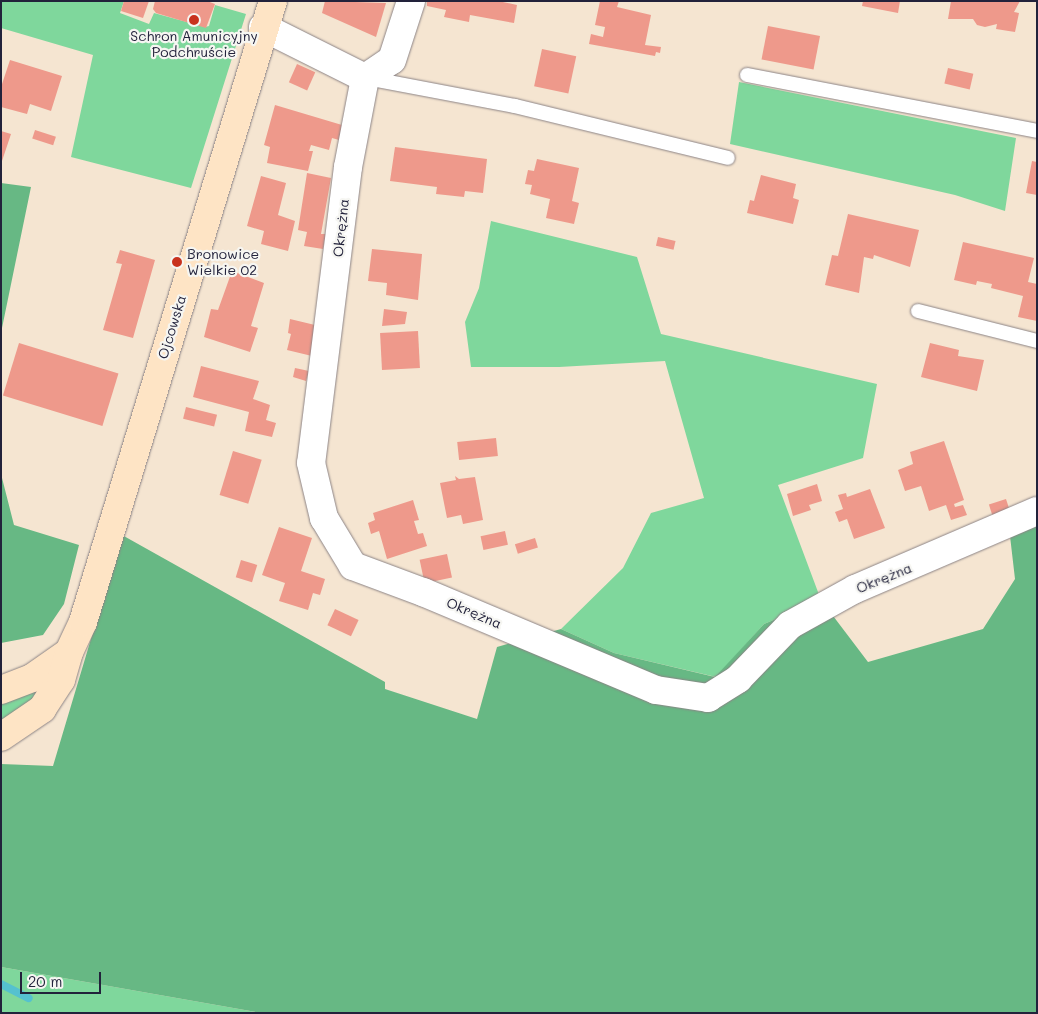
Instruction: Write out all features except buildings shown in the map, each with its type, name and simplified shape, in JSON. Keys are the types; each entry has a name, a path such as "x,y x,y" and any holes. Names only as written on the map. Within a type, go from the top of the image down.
{"street":[{"path":"269,8 365,78 392,60 411,1"},
{"name":"Ojcowska","path":"1,737 42,709 61,680 69,652 83,622 269,8"},
{"name":"Okrężna","path":"365,78 348,167 311,463 324,518 352,566 423,592 656,690 708,698 738,679 790,625 855,589 1037,511"},
{"name":"Ojcowska","path":"1,690 32,678 69,652"}],"lane":[{"path":"747,75 1037,131"},
{"path":"365,78 516,106 728,158"},
{"path":"918,311 1037,341"}],"green space":[{"path":"1,1 124,1 120,13 149,24 154,13 205,27 209,26 215,5 246,14 191,188 71,157 93,55 1,28"},
{"path":"739,82 1016,138 1005,211 955,195 730,144"},
{"path":"1,183 31,187 2,328 1,355"},
{"path":"491,221 637,257 661,334 877,384 863,458 778,485 821,600 764,624 716,677 614,653 561,629 623,568 651,513 704,498 665,361 559,367 471,367 465,322 479,288"},
{"path":"1,474 14,525 79,545 64,604 43,635 1,643"},
{"path":"1037,522 1037,1013 261,1013 1,967 1,764 53,766 122,535 385,682 385,689 477,719 497,647 561,629 614,653 715,677 764,624 821,600 868,662 983,629 1015,579 1010,536"},
{"path":"39,688 43,693 1,722 1,701"},
{"path":"1,967 261,1013 1,1013"}],"waterway":[{"path":"1,984 29,998"}],"place":[{"name":"Schron Amunicyjny Podchruście","path":"194,20"},
{"name":"Bronowice Wielkie 02","path":"177,262"}]}
